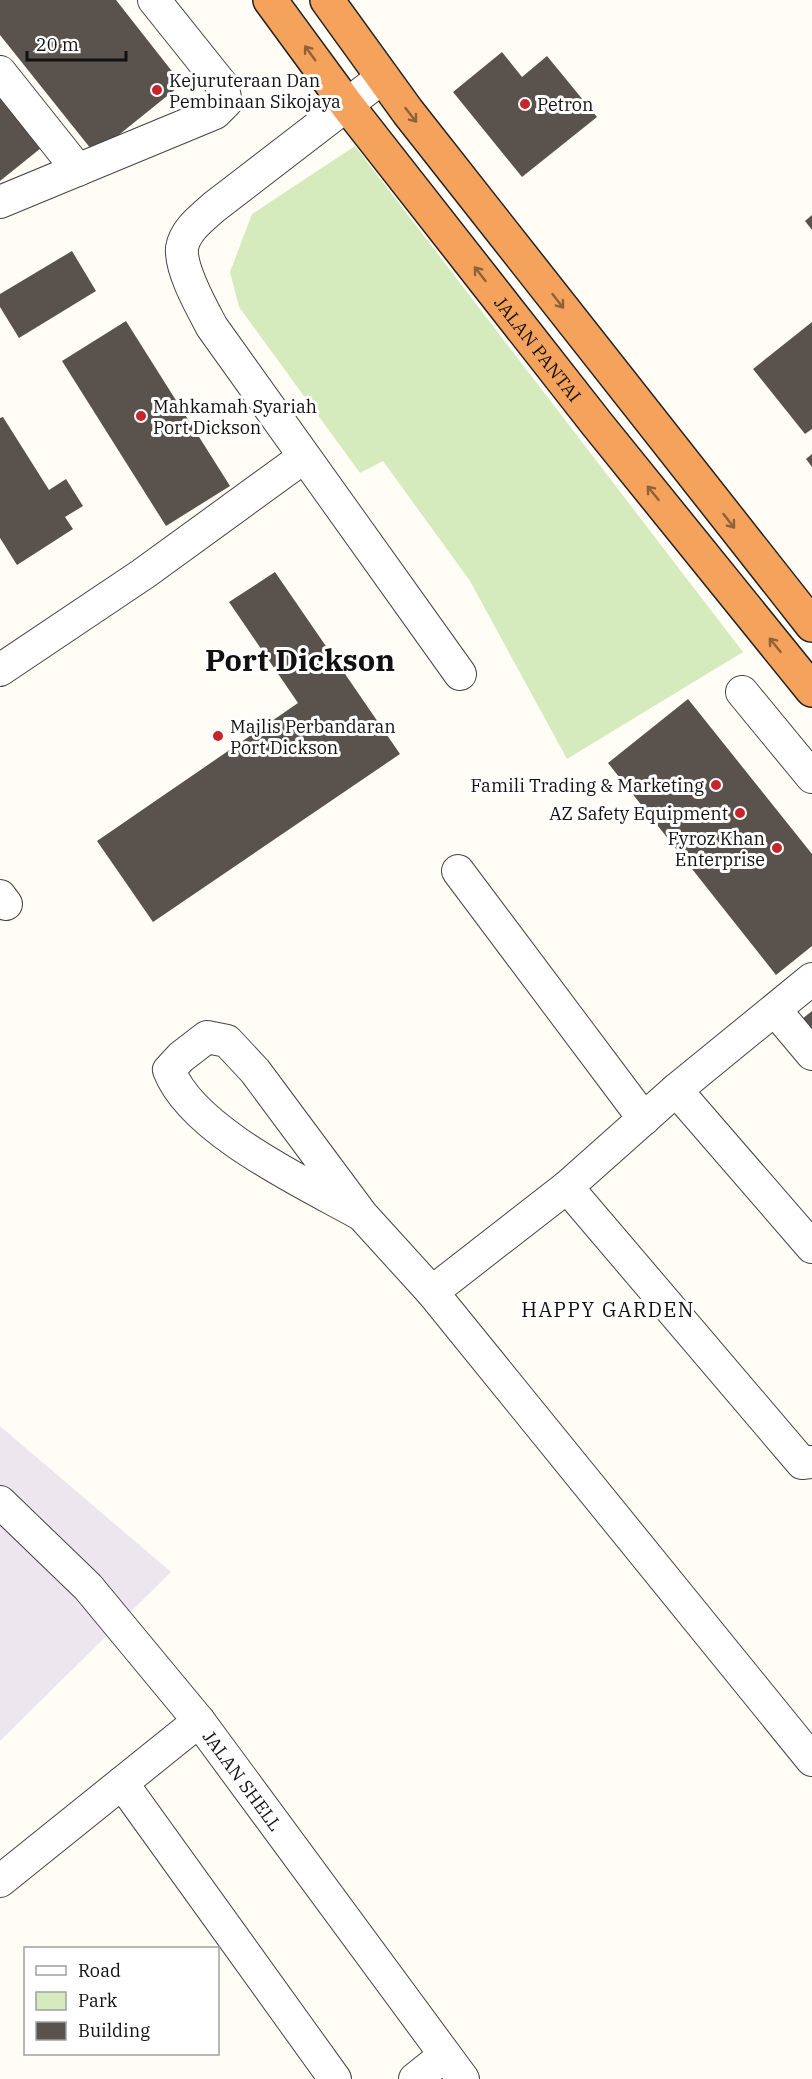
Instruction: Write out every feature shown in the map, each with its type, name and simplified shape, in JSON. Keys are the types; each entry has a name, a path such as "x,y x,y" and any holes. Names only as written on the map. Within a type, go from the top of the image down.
{"highway":[{"name":"JALAN PANTAI","path":"270,0 347,105 597,424 812,690"},
{"path":"327,0 383,77 812,625"}],"street":[{"path":"0,202 215,113 226,102 222,86 154,0"},
{"path":"0,72 78,170"},
{"path":"383,77 214,207 191,229 182,248 187,272 199,303 212,327 460,674"},
{"path":"0,670 143,574 304,457"},
{"path":"742,692 812,777"},
{"path":"458,871 644,1119"},
{"path":"432,1292 567,1187 676,1090 812,979"},
{"path":"775,1011 812,1054"},
{"path":"363,1215 243,1149 175,1086 169,1070 181,1057 207,1037 227,1041 255,1071 363,1215 432,1292 812,1760"},
{"path":"676,1090 812,1247"},
{"path":"567,1187 802,1463 812,1462"},
{"name":"JALAN SHELL","path":"3,1509 88,1587 199,1721 454,2067"},
{"path":"0,1881 199,1721"},
{"path":"122,1783 335,2079"},
{"path":"415,2079 454,2067"}],"shaded area":[{"path":"0,1426 171,1572 0,1741"}],"green space":[{"path":"355,146 743,652 567,759 470,581 383,461 360,473 239,307 230,272 252,214"}],"building":[{"path":"0,0 116,0 182,84 95,154 0,35"},
{"name":"Petron","path":"502,52 522,77 547,56 597,117 522,177 453,92"},
{"path":"0,97 41,148 0,181"},
{"path":"812,215 812,230 805,221"},
{"path":"72,251 96,291 19,338 0,307 0,294"},
{"path":"126,321 230,486 166,526 62,361"},
{"path":"812,322 812,429 805,434 753,369"},
{"path":"3,417 49,490 66,479 83,506 65,517 73,529 17,565 0,538 0,418"},
{"path":"812,454 812,467 806,459"},
{"path":"275,572 400,754 153,922 97,841 298,703 229,602"},
{"path":"688,699 812,854 812,946 776,975 608,763"},
{"path":"812,1011 812,1039 797,1023"}],"place":[{"name":"Kejuruteraan Dan Pembinaan Sikojaya","path":"157,90"},
{"name":"Petron","path":"525,104"},
{"name":"Mahkamah Syariah Port Dickson","path":"141,416"},
{"name":"Majlis Perbandaran Port Dickson","path":"218,736"},
{"name":"Famili Trading & Marketing","path":"716,785"},
{"name":"AZ Safety Equipment","path":"740,813"},
{"name":"Fyroz Khan Enterprise","path":"777,848"}],"district":[{"name":"Port Dickson","path":"300,659"},
{"name":"HAPPY GARDEN","path":"608,1309"}]}
